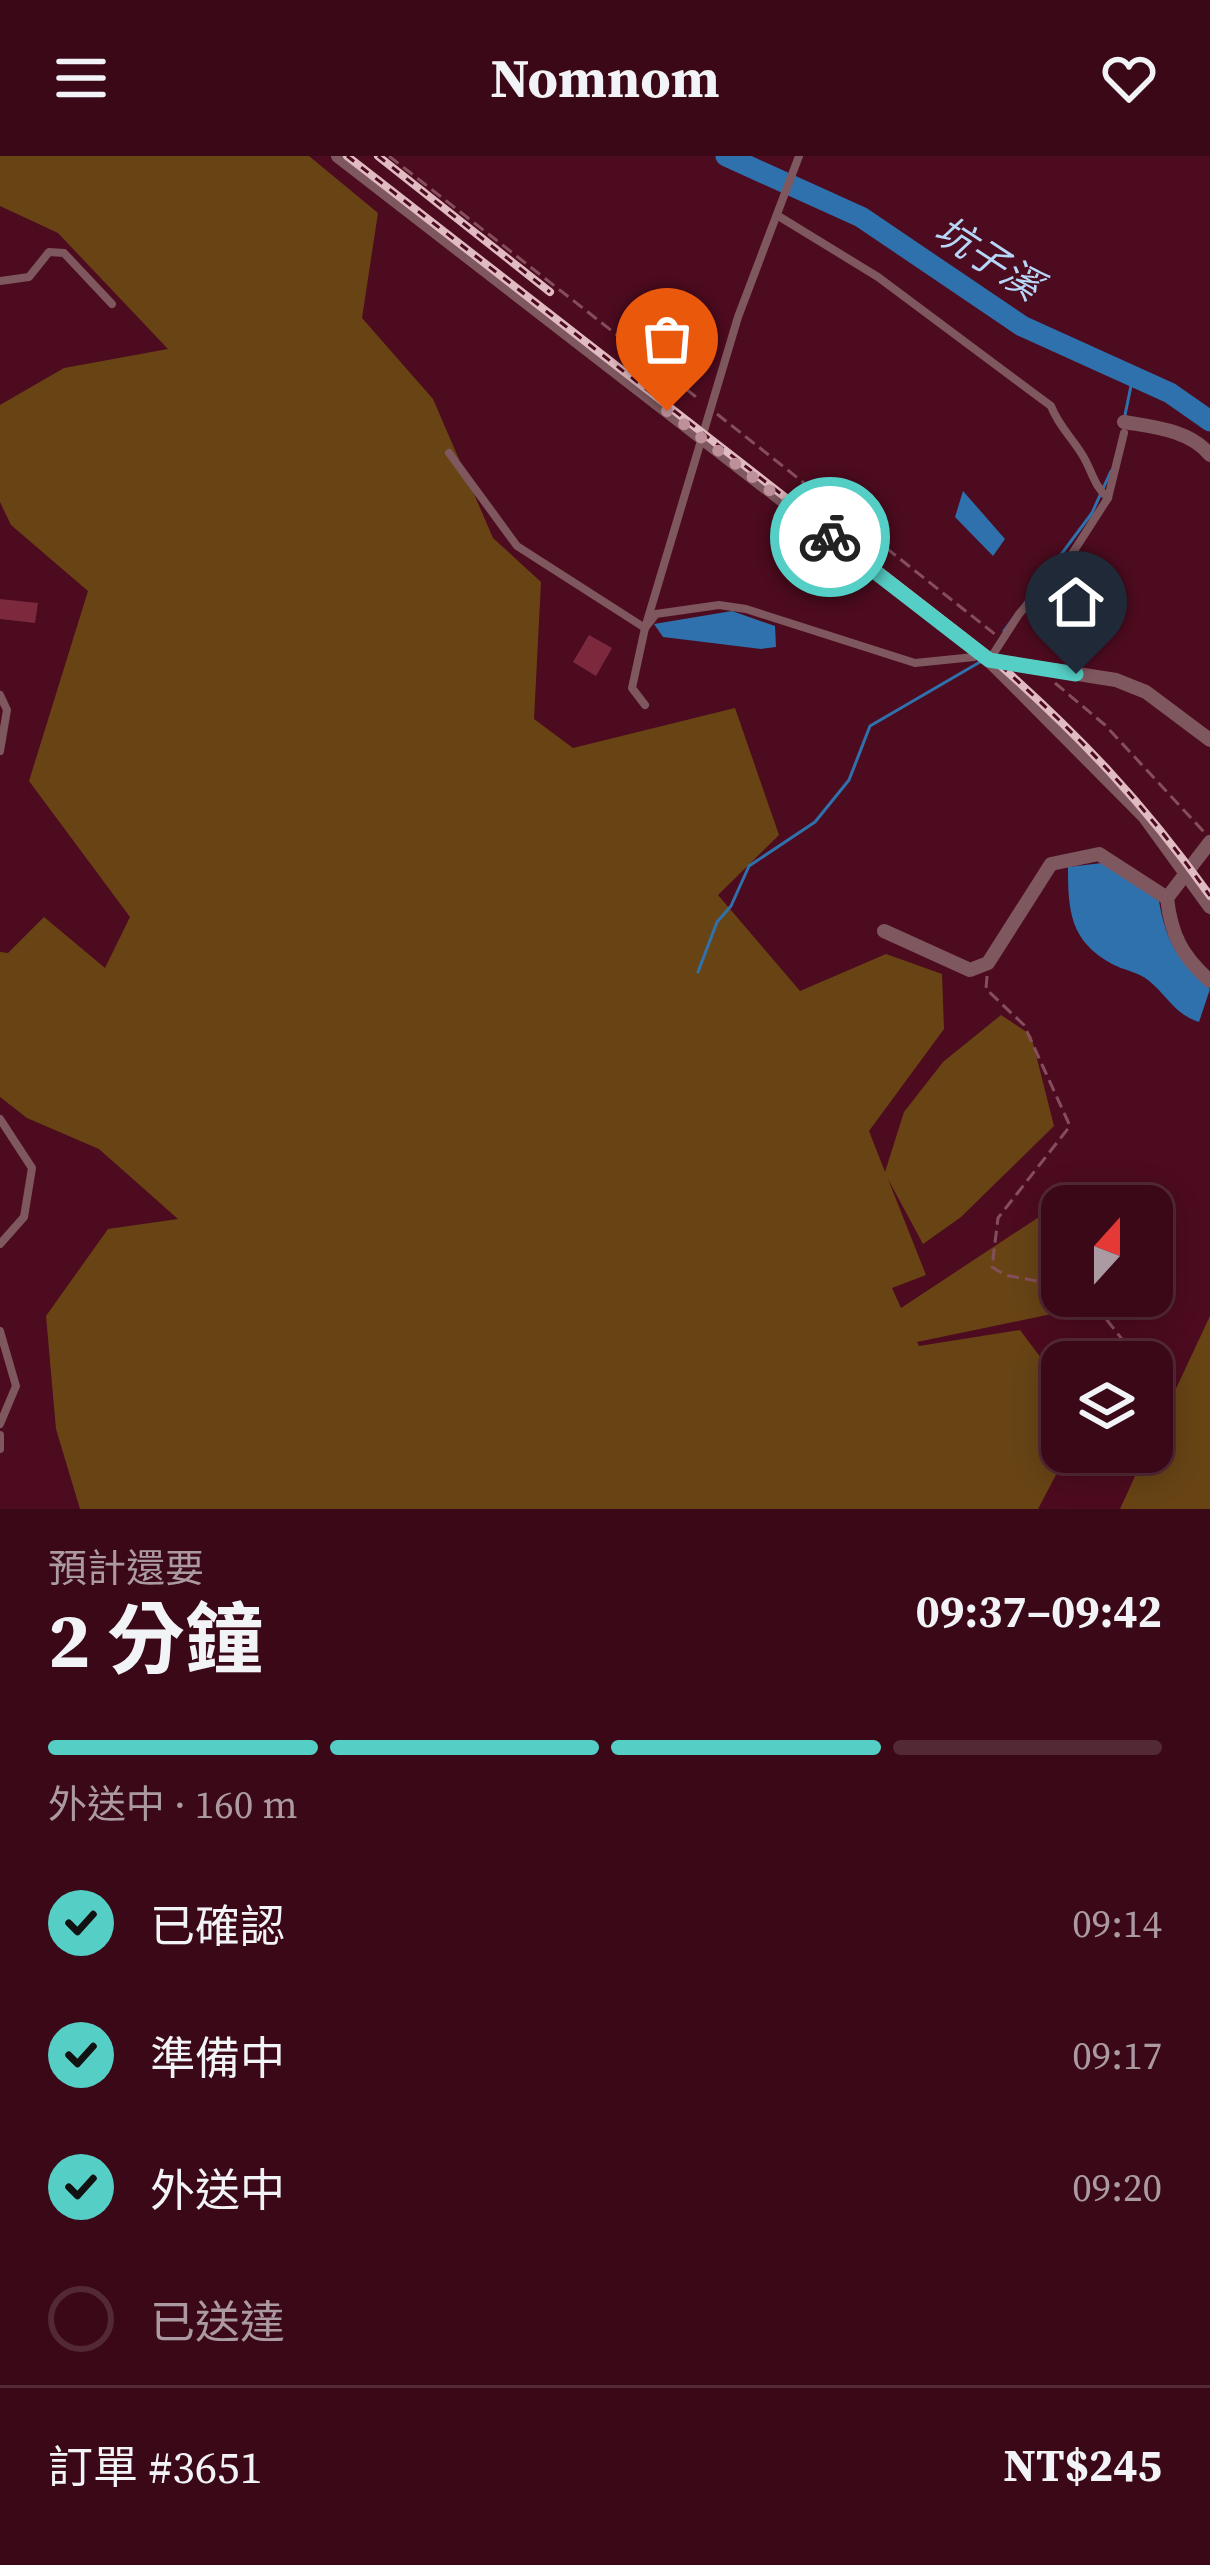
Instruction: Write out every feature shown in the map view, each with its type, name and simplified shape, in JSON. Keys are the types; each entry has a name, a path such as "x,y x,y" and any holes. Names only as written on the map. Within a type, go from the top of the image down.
{"street":[{"path":"338,156 983,657 1083,751 1186,871 1210,907"},
{"path":"1124,427 1177,433 1202,445 1210,455"},
{"path":"983,657 1115,680 1145,692 1210,740"},
{"path":"1210,840 1167,898 1171,929 1187,961 1210,981"},
{"path":"884,931 970,970 988,963 1051,864 1100,854 1167,898"}],"lane":[{"path":"645,705 632,688 645,628 738,317 780,217 799,156"},
{"path":"780,217 878,277 1051,406 1060,431 1082,453 1098,490 1108,498"},
{"path":"0,281 29,277 50,252 64,253 112,304"},
{"path":"645,628 656,614 719,605 746,609 915,662 983,657 1070,557 1108,498 1124,427"},
{"path":"449,453 517,545 645,628"},
{"path":"0,695 7,710 0,751"},
{"path":"0,1119 32,1168 24,1217 0,1244"},
{"path":"0,1330 16,1386 0,1424"},
{"path":"0,1435 0,1448"}],"path":[{"path":"389,156 993,633"},
{"path":"1037,668 1105,725 1210,840"},
{"path":"988,963 986,989 1024,1025 1070,1126 998,1218 992,1267 1005,1275 1041,1282"},
{"path":"1104,1317 1123,1341"}],"shaded area":[{"path":"0,156 309,156 378,213 362,318 433,399 493,538 541,582 534,719 573,748 735,708 779,835 718,895 800,991 886,954 942,974 944,1029 869,1131 885,1172 904,1112 943,1062 1001,1015 1031,1035 1054,1126 961,1217 923,1244 888,1179 926,1275 892,1288 901,1308 1041,1219 1041,1316 917,1342 919,1346 1020,1330 1041,1358 1041,1473 1057,1473 1038,1509 80,1509 56,1429 46,1316 108,1229 178,1219 99,1149 27,1118 0,1097 0,952 8,953 44,917 105,968 130,917 29,781 88,591 11,525 0,502 0,405 64,368 168,349 58,233 0,206"},
{"path":"1210,1316 1210,1509 1120,1509 1136,1473 1173,1473 1173,1395"}],"water":[{"path":"963,491 1005,539 993,556 955,517"},
{"path":"732,611 775,626 776,647 663,637 654,624"},
{"path":"1102,863 1159,901 1176,950 1210,989 1199,1022 1177,1009 1144,977 1098,955 1080,935 1071,911 1068,867"}],"building":[{"path":"0,599 38,603 35,623 0,619"},
{"path":"589,635 612,648 596,676 573,662"}],"waterway":[{"name":"坑子溪","path":"726,156 861,217 1022,326 1170,393 1210,421"},
{"path":"1125,415 1133,376"},
{"path":"1004,631 1092,513 1111,471"},
{"path":"698,972 717,922 731,906 749,866 815,822 849,780 870,726 980,662"}],"railway":[{"path":"347,156 993,659 1109,771 1210,896"},
{"path":"378,156 550,292"}],"way so far":[{"path":"667,411 830,537"}],"route":[{"path":"830,537 989,660 1076,674"}]}
